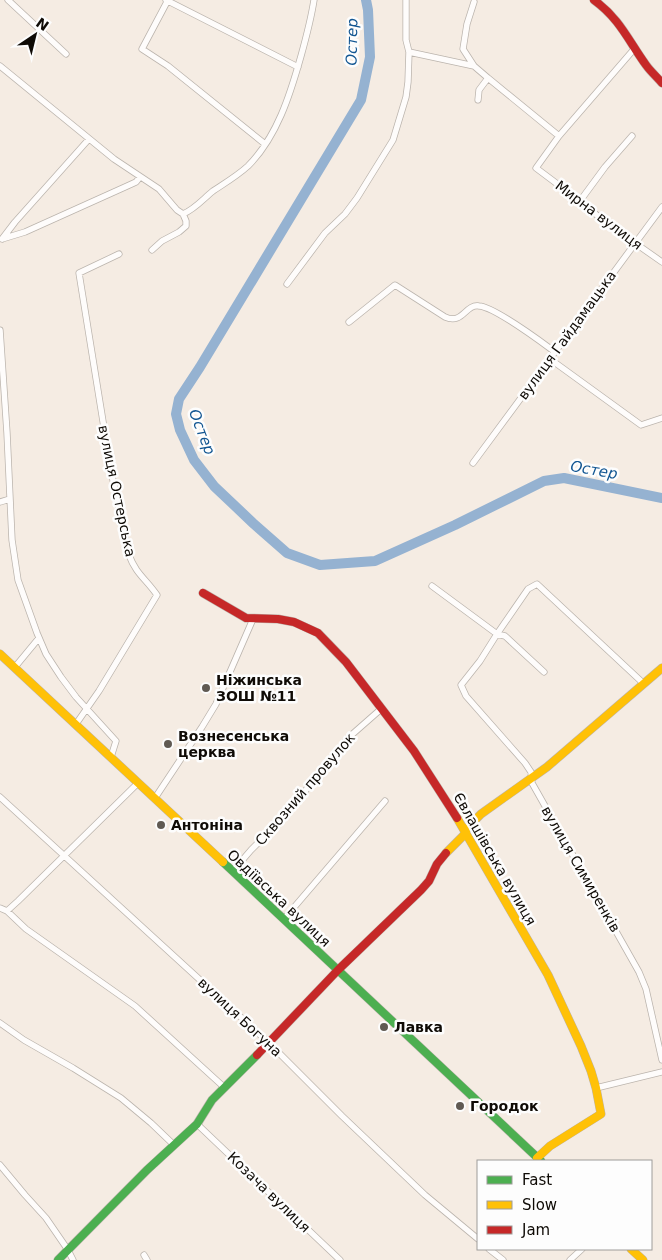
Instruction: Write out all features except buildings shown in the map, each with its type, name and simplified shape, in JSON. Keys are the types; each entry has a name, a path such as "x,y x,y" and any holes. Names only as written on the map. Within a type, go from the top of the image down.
{"street":[{"path":"8,0 66,54"},
{"path":"265,144 168,66 142,49 167,0 298,67"},
{"path":"183,214 192,210 202,200 248,166 265,144 285,108 293,87 311,20 314,0"},
{"path":"286,284 325,233 345,214 357,198 393,140 406,97 409,52 406,40 406,0"},
{"path":"594,0 616,18 644,62 662,83"},
{"path":"460,63 466,24 474,2"},
{"path":"463,49 474,66 559,136 635,48"},
{"path":"409,52 474,66"},
{"path":"0,66 114,159 159,189 176,210 183,214 186,226 162,241 152,250"},
{"path":"478,100 479,90 488,78"},
{"name":"Мирна вулиця","path":"559,136 536,168 580,200 605,222 662,262"},
{"path":"580,200 632,136"},
{"path":"1,239 90,139"},
{"path":"1,239 25,232 125,187 136,182 140,176"},
{"name":"вулиця Гайдамацька","path":"473,463 662,207"},
{"name":"вулиця Остерська","path":"76,724 157,595 133,565 129,555 111,471 79,273 119,254"},
{"path":"349,322 395,285 451,320 459,318 474,306 481,305 498,313 555,352"},
{"path":"0,330 12,540 18,580 46,654 86,709 116,741 111,757"},
{"path":"550,360 641,425 662,418"},
{"path":"0,502 10,498"},
{"path":"497,634 528,589 537,584 642,683"},
{"path":"432,586 497,634 505,636 544,672"},
{"name":"Євлашівська вулиця","path":"203,593 246,618 294,622 318,633 346,662 414,751 465,832 548,975 581,1046 596,1088 601,1114 550,1146 539,1160"},
{"path":"156,798 216,704 253,619"},
{"name":"вулиця Симиренків","path":"497,634 480,661 461,685 466,696 531,772 532,783 639,972 648,996 662,1060"},
{"path":"15,667 39,638"},
{"name":"Овдіївська вулиця","path":"0,654 156,798 539,1160"},
{"path":"58,1260 147,1170 197,1124 212,1100 338,970 422,890 444,854 481,814 547,767 642,683 662,668"},
{"name":"Сквозний провулок","path":"233,871 284,817 348,738 381,709"},
{"path":"7,911 138,782"},
{"name":"вулиця Богуна","path":"0,797 269,1043 418,1188 477,1239"},
{"path":"284,919 385,801"},
{"path":"0,908 7,911 26,928 135,1006 225,1088"},
{"path":"0,1023 24,1040 121,1098 174,1144"},
{"path":"596,1088 662,1072"},
{"name":"Козача вулиця","path":"197,1124 340,1260"},
{"path":"0,1165 46,1218 73,1260"},
{"path":"490,1250 503,1260"},
{"path":"570,1260 581,1250"},
{"path":"632,1250 642,1260"}],"waterway":[{"name":"Остер","path":"366,0 370,57 361,100 179,399 176,414 180,430 194,460 214,486 287,553 320,565 375,561 455,525 544,481 564,478 662,498"}],"traffic: fast":[{"path":"223,862 540,1160"},
{"path":"58,1260 147,1170 197,1124 212,1100 257,1055"}],"traffic: slow":[{"path":"0,654 223,862"},
{"path":"446,853 481,814 547,767 662,668"},
{"path":"457,818 548,975 581,1046 596,1088 601,1114 550,1146 537,1158"},
{"path":"632,1250 643,1260"}],"traffic: jam":[{"path":"594,0 617,22 646,65 662,83"},
{"path":"203,593 246,618 278,619 294,622 318,633 346,662 414,751 457,818"},
{"path":"257,1055 338,970 421,890 429,881 437,864 446,853"}],"place":[{"name":"Ніжинська ЗОШ №11","path":"206,688"},
{"name":"Вознесенська церква","path":"168,744"},
{"name":"Антоніна","path":"161,825"},
{"name":"Лавка","path":"384,1027"},
{"name":"Городок","path":"460,1106"}]}
